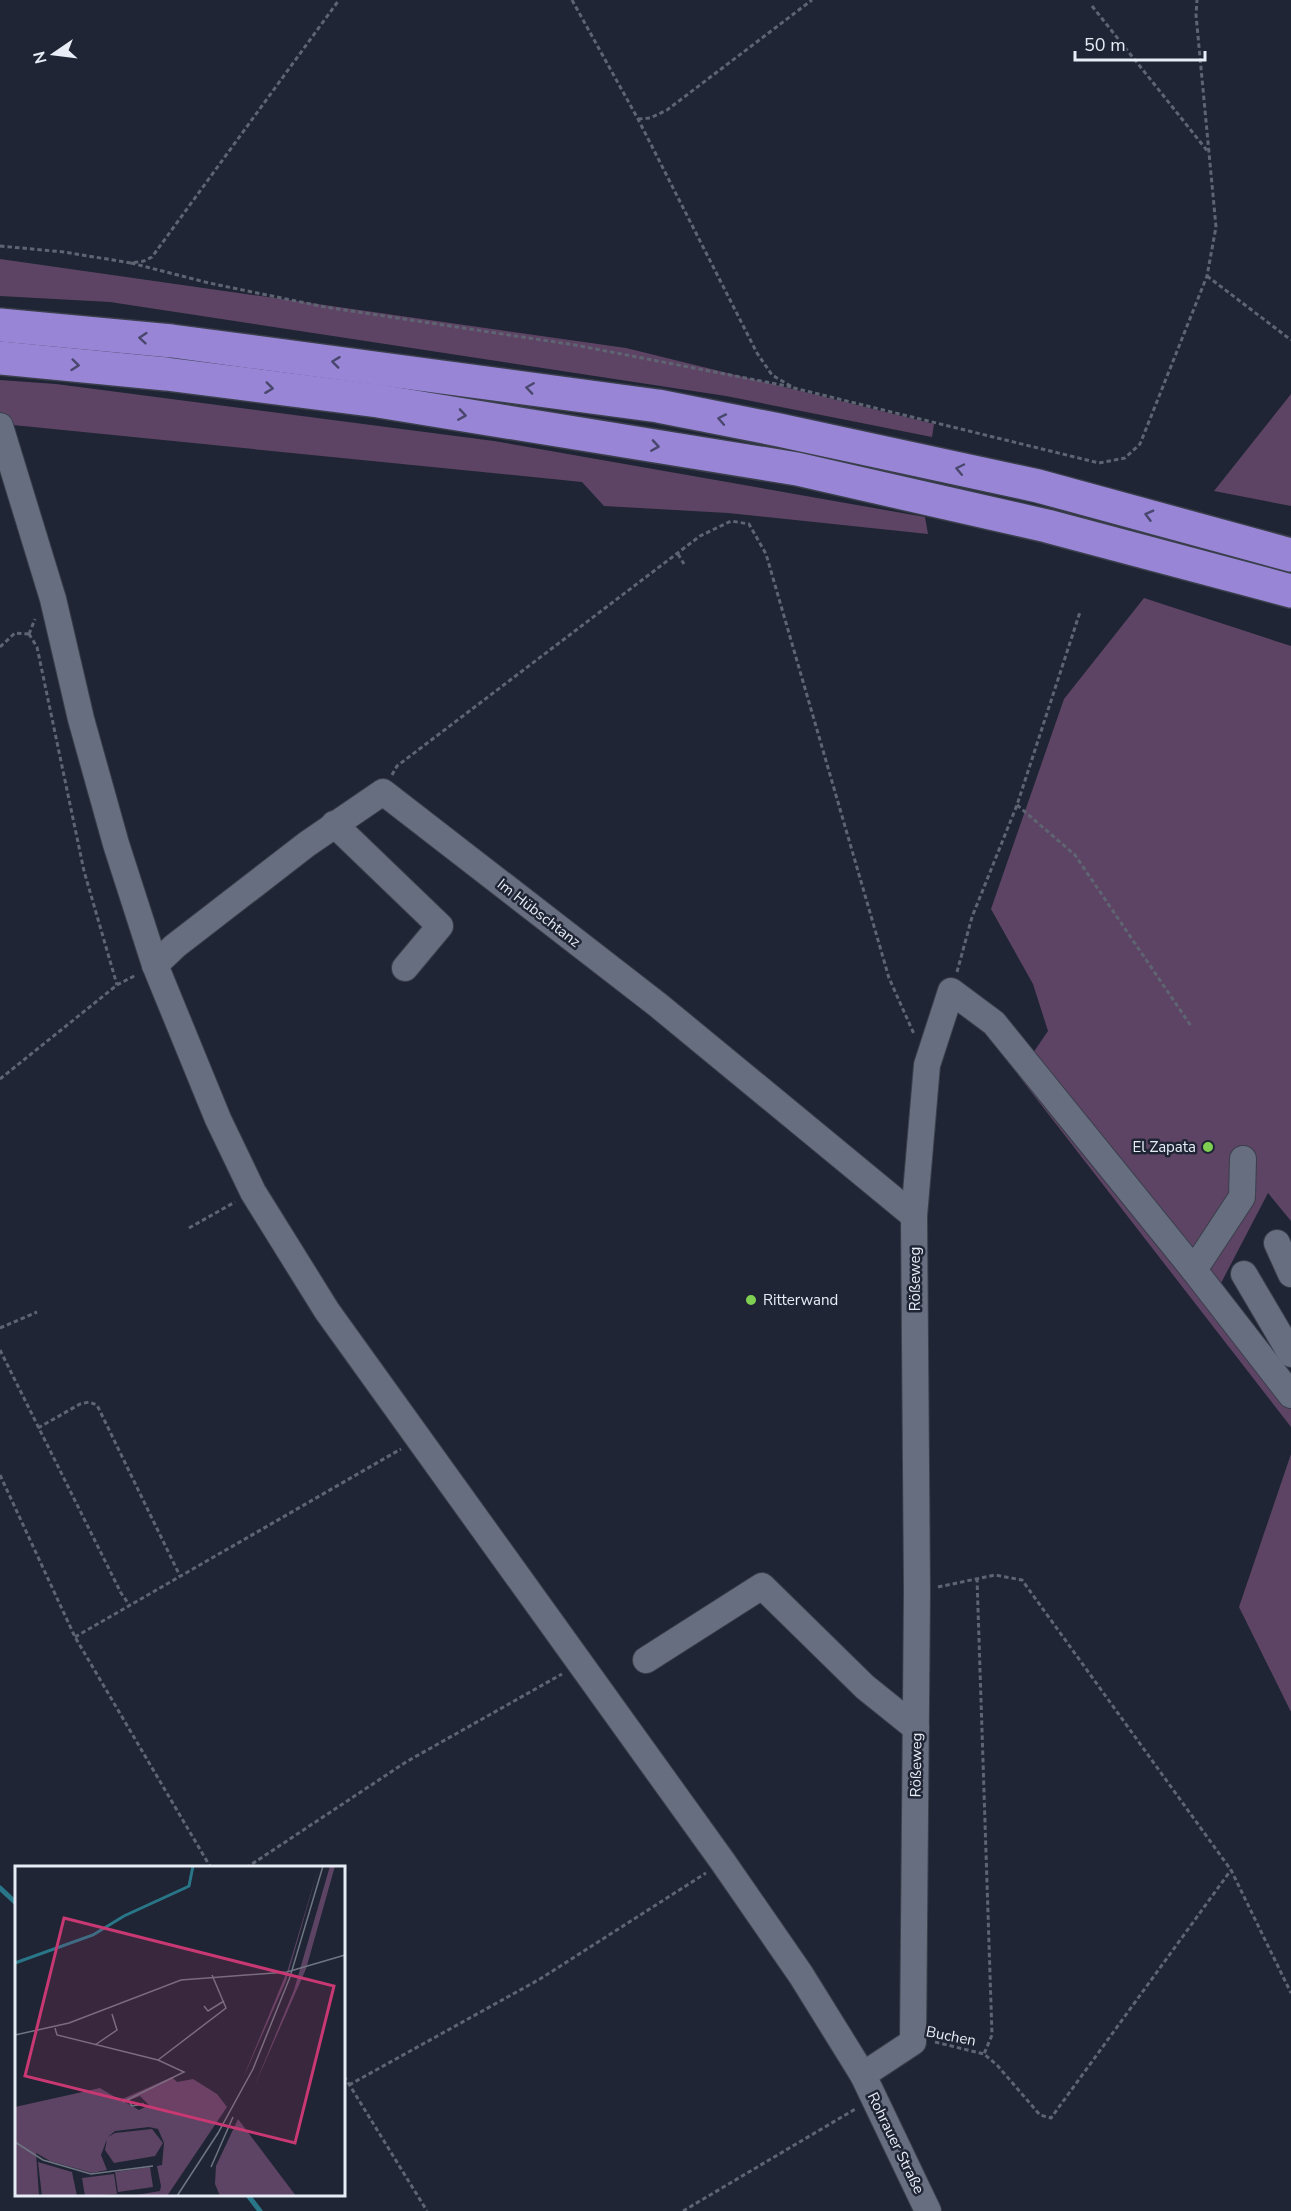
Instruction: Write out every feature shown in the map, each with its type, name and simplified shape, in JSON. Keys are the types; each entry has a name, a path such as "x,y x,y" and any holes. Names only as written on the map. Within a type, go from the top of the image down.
{"highway":[{"path":"3,325 172,341 658,406 1038,486 1291,555"},
{"path":"9,359 166,374 378,402 797,469 1047,526 1291,591"},
{"path":"1206,530 1291,543"}],"street":[{"name":"Rohrauer Straße","path":"0,426 53,599 81,719 116,844 155,965 218,1119 253,1192 327,1311 581,1663 801,1975 863,2075 928,2211"},
{"path":"155,965 175,946 334,824 383,792"},
{"name":"Im Hübschtanz","path":"383,792 658,1005 915,1216"},
{"path":"334,824 440,926 405,968"},
{"path":"951,991 994,1023 1194,1270 1282,1369 1291,1395"},
{"name":"Rößeweg","path":"913,2042 917,1591 915,1216 927,1065 951,991"},
{"path":"1194,1270 1242,1197 1244,1159"},
{"path":"1277,1243 1291,1274"},
{"path":"1244,1274 1291,1354"},
{"path":"646,1660 762,1586 866,1687 916,1728"},
{"path":"863,2075 913,2042"}],"path":[{"path":"130,263 152,257 339,0"},
{"path":"572,0 638,119 757,353 772,375 794,388"},
{"path":"638,119 650,118 667,110 812,0"},
{"path":"0,246 64,252 130,263 209,283 325,307 575,345 794,388 1099,464 1125,458 1140,444 1207,276 1216,227 1196,15 1197,0"},
{"path":"1092,6 1210,154"},
{"path":"1207,276 1291,340"},
{"path":"383,792 397,766 700,536 731,522 749,524 766,554 889,978 927,1065"},
{"path":"678,554 684,564"},
{"path":"951,991 972,917 1017,805 1080,612"},
{"path":"0,647 15,633 29,634 37,647 84,871 117,985 0,1079"},
{"path":"1017,805 1075,855 1191,1026"},
{"path":"189,1228 253,1192"},
{"path":"0,1328 37,1312"},
{"path":"0,1350 121,1593 130,1606"},
{"path":"38,1428 80,1404 89,1402 97,1405 180,1576"},
{"path":"75,1637 418,1440"},
{"path":"0,1475 75,1637 210,1866"},
{"path":"917,1591 995,1575 1022,1580 1231,1870 1291,1993"},
{"path":"977,1578 992,2035 984,2054 997,2065 1040,2115 1051,2118 1231,1870"},
{"path":"249,1866 406,1762 581,1663"},
{"path":"349,2085 540,1979 723,1862"},
{"name":"Buchen","path":"913,2042 926,2040 984,2054"},
{"path":"345,2078 427,2211"},
{"path":"683,2211 874,2098"}],"shaded area":[{"path":"0,259 626,348 934,424 932,437 726,396 110,302 0,296"},
{"path":"0,380 56,384 494,441 925,517 928,534 728,513 604,506 582,482 13,425 0,417"},
{"path":"1291,394 1291,506 1214,491"},
{"path":"1144,598 1291,646 1291,1221 1268,1193 1220,1285 1291,1389 1291,1427 1018,1075 1048,1031 1033,984 991,909 1064,699"},
{"path":"1291,1454 1291,1712 1239,1607"}],"waterway":[{"path":"0,1888 15,1902"},
{"path":"249,2196 260,2211"}],"place":[{"name":"El Zapata","path":"1208,1147"},
{"name":"Ritterwand","path":"751,1300"}]}
